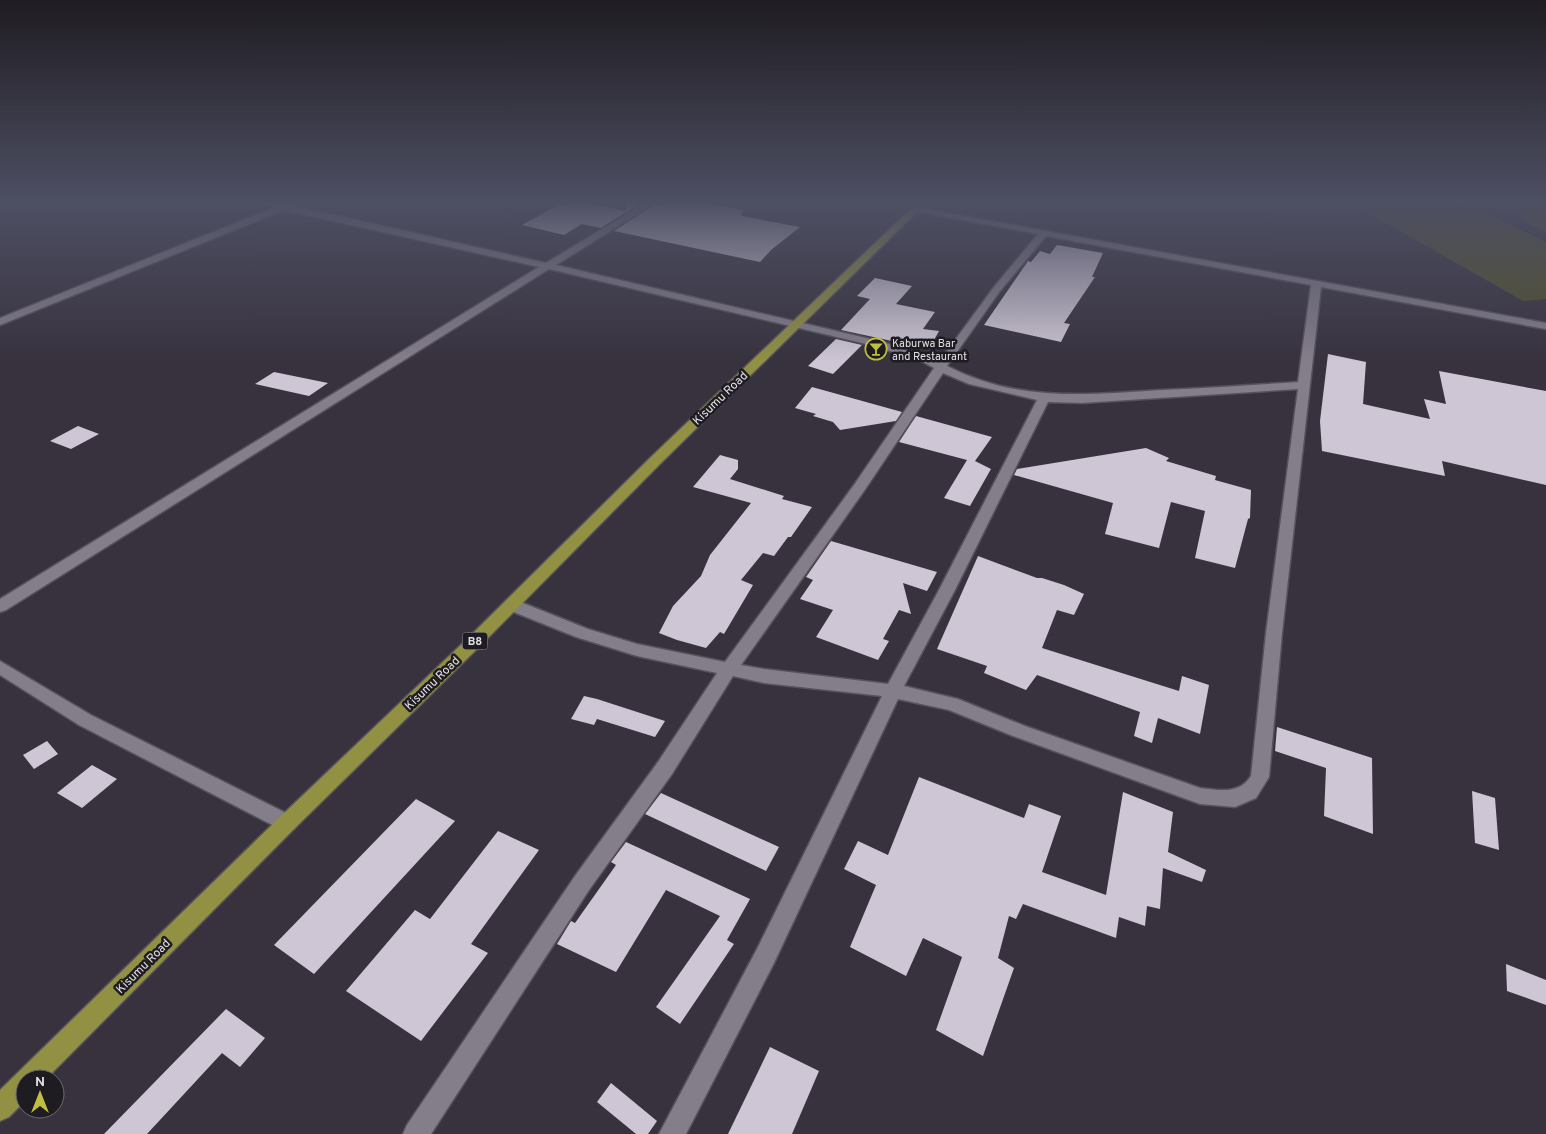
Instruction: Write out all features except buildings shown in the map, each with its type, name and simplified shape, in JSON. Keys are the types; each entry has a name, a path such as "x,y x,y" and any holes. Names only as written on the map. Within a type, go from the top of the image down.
{"highway":[{"name":"Kisumu Road","path":"39,1069 287,823 867,256"},
{"path":"0,1108 15,1093"}],"street":[{"path":"0,322 163,256"},
{"path":"502,256 879,344 912,354 973,382 1044,398 1082,398 1303,385"},
{"path":"0,606 564,256"},
{"path":"416,1134 582,883 665,768 729,669 859,488 941,366 997,289 1024,256"},
{"path":"1162,256 1546,326"},
{"path":"512,604 609,642 729,669 805,682 893,690 952,704 1019,731 1200,796 1227,800 1245,796 1254,788 1260,778 1274,633 1316,284"},
{"path":"672,1134 766,956 893,690 947,590 1044,398"},
{"path":"0,666 85,720 287,823"}],"shaded area":[{"path":"1444,256 1546,256 1546,299 1523,301"}],"place":[{"name":"Kaburwa Bar and Restaurant","path":"876,349"}]}
